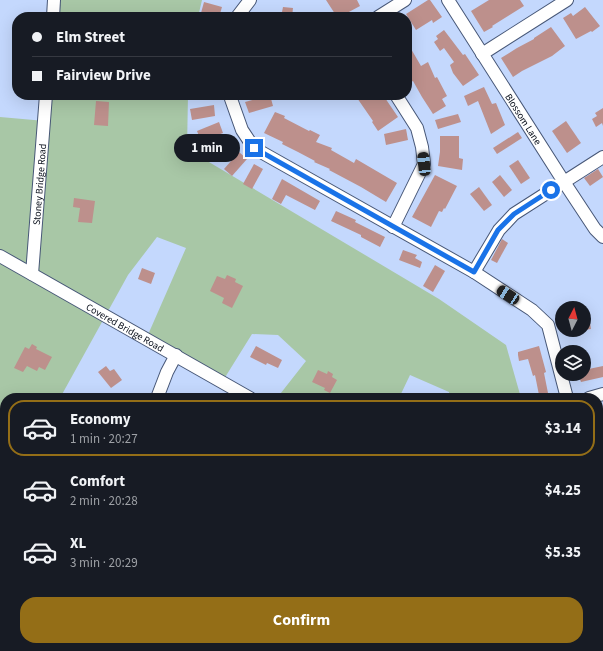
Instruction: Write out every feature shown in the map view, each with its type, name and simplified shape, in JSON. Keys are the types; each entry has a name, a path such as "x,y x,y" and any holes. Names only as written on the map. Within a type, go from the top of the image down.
{"street":[{"path":"53,12 54,0"},
{"path":"241,12 250,0"},
{"path":"386,12 405,0"},
{"name":"Blossom Lane","path":"448,0 595,230 603,237"},
{"path":"482,54 567,0"},
{"name":"Stoney Bridge Road","path":"32,274 46,100"},
{"path":"231,100 242,130 254,148 474,272 532,310 548,326 566,393"},
{"path":"393,227 424,164 422,147 417,128 399,100"},
{"path":"474,272 498,230 514,214 603,158"},
{"name":"Covered Bridge Road","path":"0,256 241,393"},
{"path":"159,393 167,372 176,356"}],"green space":[{"path":"54,0 202,0 199,12 53,12"},
{"path":"47,100 188,100 187,149 439,299 506,345 520,393 449,393 410,375 401,393 281,393 306,361 278,335 252,334 224,379 147,337 186,248 157,237 128,275 63,393 0,393 0,117 45,121"}],"building":[{"path":"326,0 357,0 360,6 349,12 334,12"},
{"path":"430,0 442,17 433,23 432,20 416,30 412,24 412,12 409,12"},
{"path":"489,0 520,0 524,6 484,32 471,11"},
{"path":"204,2 222,7 220,12 201,12"},
{"path":"283,7 293,8 293,12 282,12"},
{"path":"585,7 600,26 592,32 591,31 576,39 563,18 571,13 573,16"},
{"path":"551,27 565,46 552,56 513,77 501,58 534,39"},
{"path":"444,30 463,55 465,54 479,75 463,86 453,73 450,65 454,62 444,48 440,51 434,42 438,39 436,36"},
{"path":"412,51 421,66 428,62 435,78 437,77 447,96 442,99 446,106 433,114 413,81"},
{"path":"484,87 492,104 496,103 505,125 491,134 478,101 468,106 464,96"},
{"path":"252,100 271,100 273,106 249,113 245,102"},
{"path":"358,100 386,100 398,117 378,131 372,122 373,121"},
{"path":"96,101 109,102 108,126 94,125"},
{"path":"214,105 215,116 192,120 190,109"},
{"path":"603,108 603,126 602,123 596,127 592,119 597,116 595,113"},
{"path":"275,112 285,116 284,118 309,131 310,130 320,135 316,142 332,148 331,150 354,163 356,159 397,183 386,202 329,170 330,169 282,144 283,142 264,133"},
{"path":"458,114 461,122 438,129 435,120"},
{"path":"566,121 581,143 567,153 552,131"},
{"path":"219,122 223,133 201,141 197,131"},
{"path":"406,129 408,140 386,145 384,134"},
{"path":"518,132 522,138 497,154 493,148"},
{"path":"440,136 459,136 459,158 463,159 462,170 438,166"},
{"path":"227,138 234,146 217,159 210,150"},
{"path":"239,152 247,159 232,176 224,169"},
{"path":"518,160 530,178 521,184 509,166"},
{"path":"254,164 263,169 252,189 243,184"},
{"path":"598,169 603,177 590,186 584,178"},
{"path":"435,175 457,186 445,209 444,208 442,212 439,211 431,227 412,217"},
{"path":"500,175 512,190 504,197 492,182"},
{"path":"282,179 320,201 315,210 286,195 281,204 272,199"},
{"path":"479,187 492,205 484,211 470,194"},
{"path":"74,198 95,201 92,223 78,222 80,208 73,207"},
{"path":"336,211 356,220 355,222 385,237 380,247 361,237 361,235 331,221"},
{"path":"502,239 508,243 497,263 491,260"},
{"path":"403,250 417,255 415,258 422,262 420,268 399,260"},
{"path":"435,265 445,271 433,292 423,286"},
{"path":"142,268 155,273 151,284 138,279"},
{"path":"227,275 236,279 235,282 243,286 232,308 222,303 224,298 210,291 217,276 225,279"},
{"path":"32,344 37,347 36,349 52,357 45,370 39,367 37,371 27,366 23,372 14,368 25,347 29,349"},
{"path":"256,346 282,360 278,368 267,363 266,365 250,357"},
{"path":"539,346 546,372 544,373 548,393 539,393 535,375 533,376 528,359 519,361 518,352"},
{"path":"106,366 110,371 114,369 122,380 111,388 98,372"},
{"path":"603,366 603,377 591,380 591,369"},
{"path":"318,370 327,374 328,371 333,374 332,377 337,380 330,393 324,390 325,388 312,382"}],"route":[{"path":"254,148 474,272 498,230 514,214 551,190"}]}
